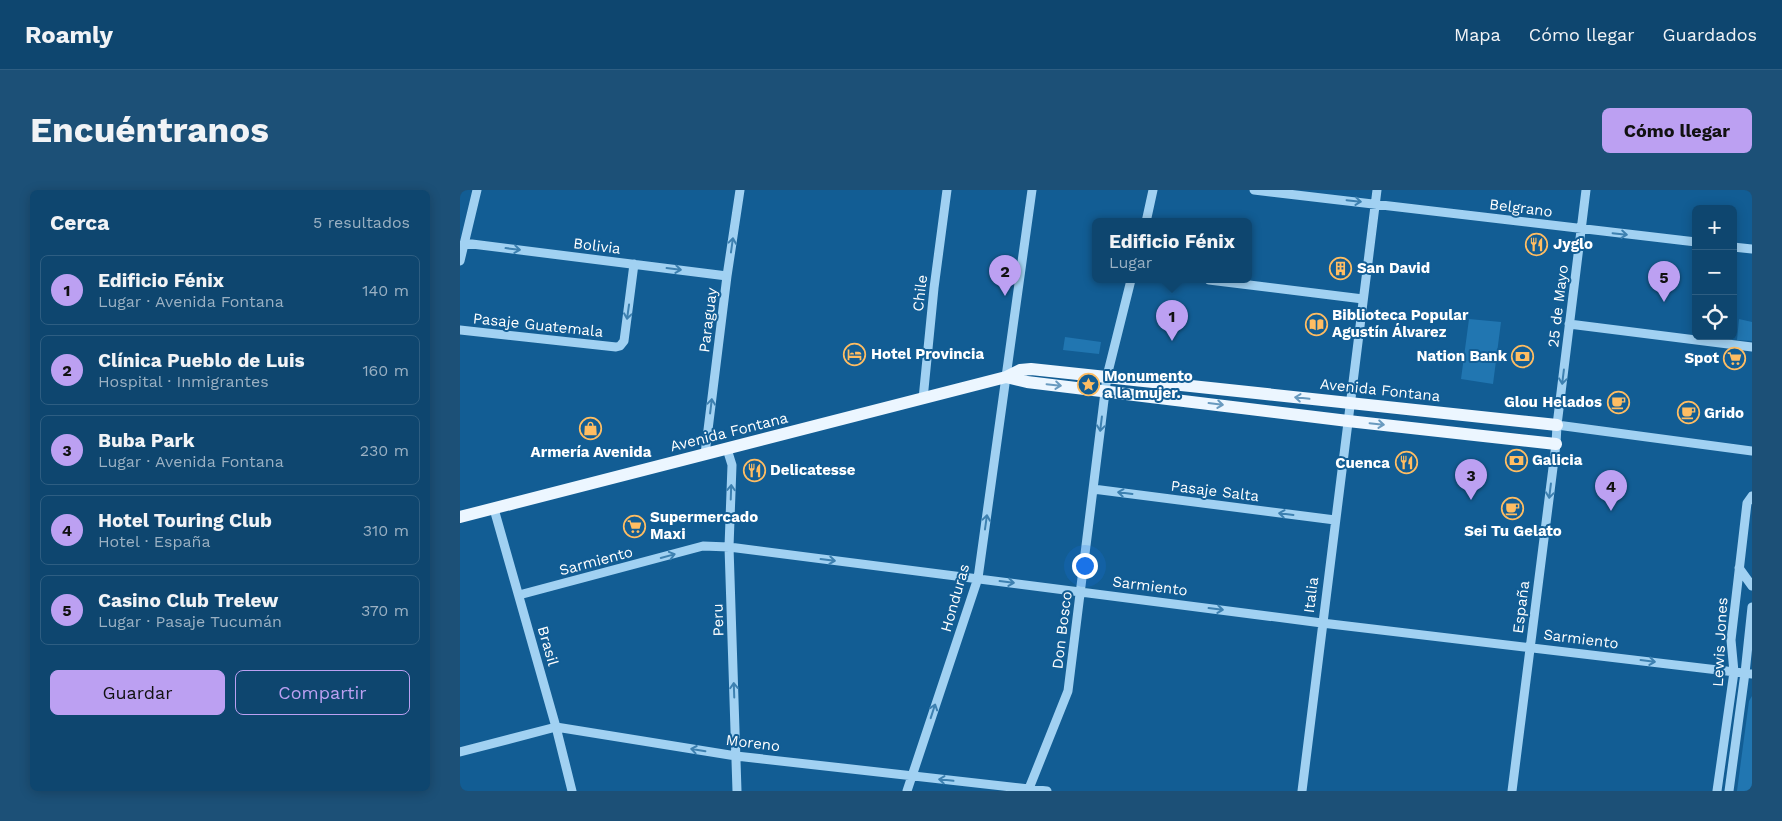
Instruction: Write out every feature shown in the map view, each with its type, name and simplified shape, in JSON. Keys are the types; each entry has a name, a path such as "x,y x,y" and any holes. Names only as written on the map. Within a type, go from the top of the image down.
{"main road":[{"name":"Avenida Fontana","path":"460,517 923,399 1006,377 1020,370 1031,369 1557,425"},
{"name":"Avenida Fontana","path":"1006,377 1027,382 1556,444"}],"street":[{"path":"460,261 464,243 464,224 477,190"},
{"name":"Paraguay","path":"705,454 727,276 740,190"},
{"name":"Chile","path":"923,399 934,288 947,190"},
{"name":"Honduras","path":"907,791 978,578 1032,190"},
{"path":"1147,218 1154,190"},
{"name":"Belgrano","path":"1254,190 1692,242"},
{"name":"Italia","path":"1302,791 1376,190"},
{"name":"25 de Mayo","path":"1557,425 1586,190"},
{"name":"Bolivia","path":"464,243 727,276"},
{"path":"1737,247 1752,249"},
{"name":"Pasaje Guatemala","path":"460,330 620,346 624,341 634,264"},
{"name":"Don Bosco","path":"1029,790 1068,691 1107,376 1131,283"},
{"path":"1233,283 1363,299"},
{"path":"1569,324 1752,347"},
{"name":"España","path":"1512,791 1557,425"},
{"name":"Avenida Fontana","path":"1557,425 1752,451"},
{"name":"Peru","path":"727,449 732,465 729,548 737,791"},
{"name":"Pasaje Salta","path":"1093,489 1334,520"},
{"name":"Lewis Jones","path":"1717,791 1734,672 1731,640 1739,568 1747,503 1752,496"},
{"name":"Brasil","path":"494,509 556,727 572,791"},
{"name":"Sarmiento","path":"519,595 703,546 978,578 1322,623 1749,674"},
{"path":"1739,568 1752,586"},
{"name":"Lewis Jones","path":"1729,791 1749,674 1746,656 1752,607"},
{"path":"1746,656 1752,645"},
{"name":"Moreno","path":"460,752 556,727 736,756 1046,791"}],"shaded area":[{"path":"1469,319 1501,322 1493,384 1461,379"},
{"path":"1739,319 1752,322 1752,341 1737,340"},
{"path":"1065,337 1101,342 1099,354 1063,350"},
{"path":"1752,696 1752,791 1737,791 1749,701"}],"place":[{"name":"Jyglo","path":"1537,244"},
{"name":"San David","path":"1341,268"},
{"name":"Clínica Pueblo de Luis","path":"1005,296"},
{"name":"Casino Club Trelew","path":"1664,302"},
{"name":"Biblioteca Popular Agustín Álvarez","path":"1316,324"},
{"name":"Edificio Fénix","path":"1172,341"},
{"name":"Hotel Provincia","path":"855,354"},
{"name":"Nation Bank","path":"1523,356"},
{"name":"Spot","path":"1735,358"},
{"name":"Monumento a la mujer.","path":"1088,385"},
{"name":"Glou Helados","path":"1618,402"},
{"name":"Grido","path":"1688,413"},
{"name":"Armería Avenida","path":"591,429"},
{"name":"Galicia","path":"1516,460"},
{"name":"Cuenca","path":"1406,463"},
{"name":"Delicatesse","path":"754,470"},
{"name":"Buba Park","path":"1471,500"},
{"name":"Sei Tu Gelato","path":"1513,508"},
{"name":"Hotel Touring Club","path":"1611,511"},
{"name":"Supermercado Maxi","path":"634,526"}]}
